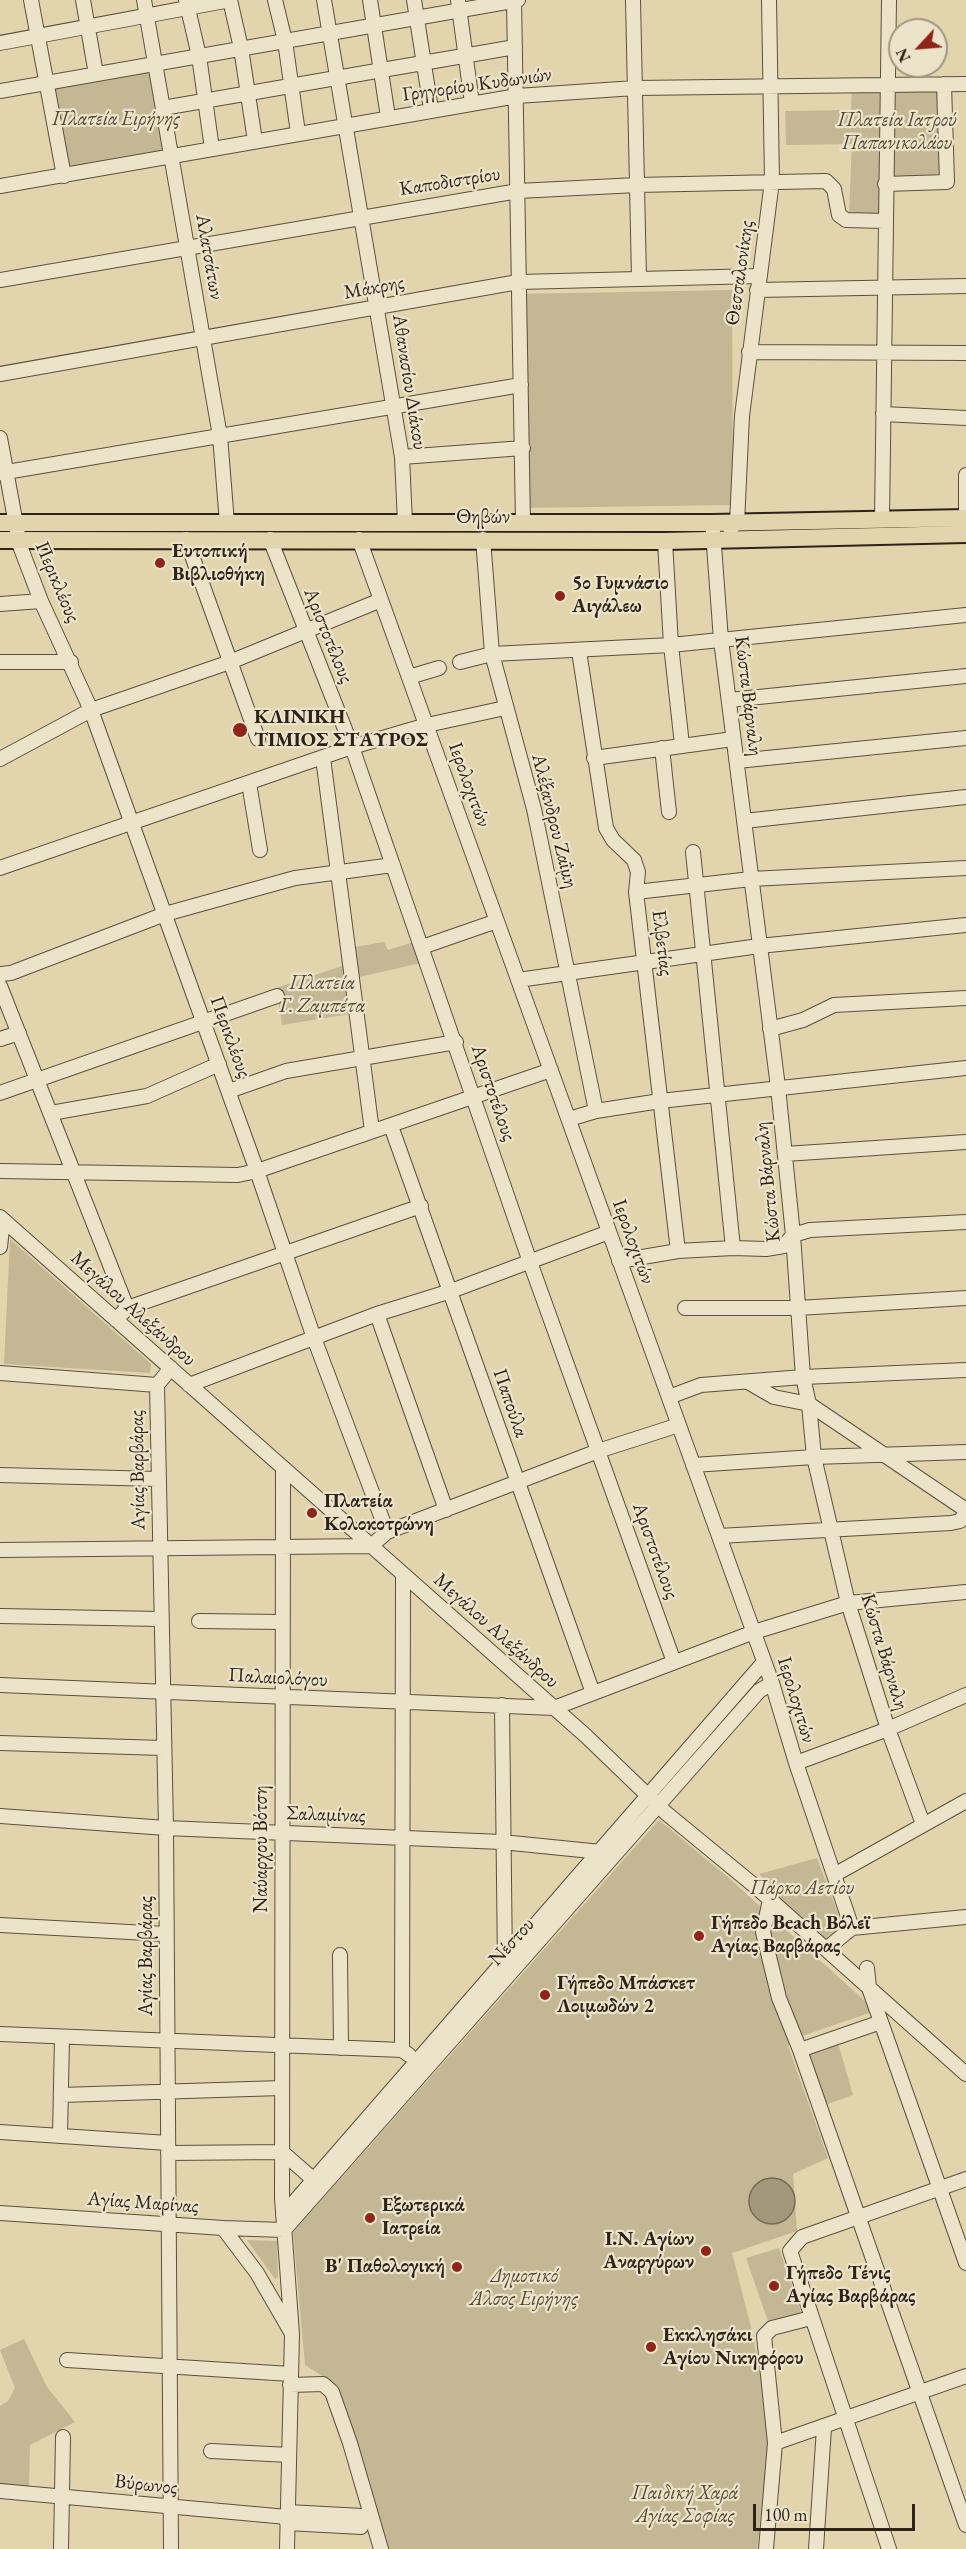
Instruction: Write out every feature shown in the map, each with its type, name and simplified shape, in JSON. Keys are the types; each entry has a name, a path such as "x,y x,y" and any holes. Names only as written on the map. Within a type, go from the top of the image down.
{"main road":[{"name":"Θηβών","path":"12,529 186,539 665,541 713,531 737,523 966,518"},
{"name":"Θηβών","path":"0,540 12,529 227,523 523,523 713,531 966,534"}],"street":[{"path":"31,0 64,176"},
{"path":"83,0 96,74"},
{"name":"Αλατσάτων","path":"144,0 157,64 220,436 227,523"},
{"path":"0,43 147,15 187,4 230,0 241,48 255,141"},
{"path":"275,0 285,41 298,133"},
{"name":"Αθανασίου Διάκου","path":"324,0 402,457 405,523"},
{"path":"370,0 388,117"},
{"path":"414,0 431,109"},
{"path":"0,91 417,18 459,5 515,0 523,523"},
{"path":"633,0 639,278"},
{"name":"Θεσσαλονίκης","path":"737,523 740,438 772,181 769,0"},
{"path":"882,519 885,184 890,84 890,0"},
{"path":"187,4 198,56 212,149"},
{"path":"459,5 472,103"},
{"path":"163,108 515,46"},
{"path":"885,184 947,182 944,84"},
{"name":"Γρηγορίου Κυδωνιών","path":"0,186 431,109 517,96 635,88 966,84"},
{"name":"Καποδιστρίου","path":"0,280 518,191 637,184 826,181 834,189 839,215 846,220 885,221"},
{"name":"Μάκρης","path":"0,374 204,340 518,282 639,278 885,288 966,286"},
{"path":"749,352 966,353"},
{"path":"3,473 393,404 521,385"},
{"path":"883,414 966,418"},
{"name":"Περικλέους","path":"0,438 12,529 41,602 92,710 229,1091 314,1338 387,1532"},
{"path":"402,457 523,448"},
{"path":"966,475 966,526"},
{"name":"Κώστα Βάρναλη","path":"713,531 721,640 778,1087 793,1235 803,1377 809,1404 814,1457 848,1604 888,1729 923,1824"},
{"path":"186,539 258,739"},
{"name":"Αριστοτέλους","path":"270,539 352,747 456,1042 530,1262 674,1662"},
{"name":"Ιερολοχιτών","path":"359,539 754,1632 852,1928"},
{"name":"Αλέξανδρου Ζαΐμη","path":"483,539 492,654 534,809 596,1111"},
{"path":"665,541 671,645 682,745"},
{"path":"0,759 92,710 230,662 381,600"},
{"path":"0,604 41,602"},
{"path":"460,662 492,654 671,645 966,615"},
{"name":"Ελβετίας","path":"579,651 606,828 613,840 637,866 636,892 678,1251"},
{"path":"0,662 71,662"},
{"path":"409,677 439,668"},
{"path":"729,700 966,676"},
{"path":"0,868 352,747 426,725 505,708"},
{"path":"737,761 966,738"},
{"path":"594,758 733,739"},
{"path":"662,748 669,812"},
{"path":"322,758 372,1131"},
{"path":"249,783 260,849"},
{"path":"744,821 966,797"},
{"path":"693,852 733,1248"},
{"path":"0,974 11,974 165,914 296,878 393,865"},
{"path":"636,892 751,879 966,868"},
{"path":"422,948 497,921"},
{"path":"518,980 759,946 966,925"},
{"path":"0,986 127,1308"},
{"path":"0,1093 277,996"},
{"path":"770,1029 803,1020 834,1005 966,998"},
{"path":"0,1039 19,1033"},
{"path":"229,1091 286,1071 456,1042"},
{"path":"51,1113 147,1096 219,1064"},
{"path":"568,1119 596,1111 660,1101 966,1068"},
{"path":"0,1171 238,1175 257,1171 551,1070"},
{"name":"Παπούλα","path":"391,1126 593,1693"},
{"path":"785,1154 966,1142"},
{"path":"116,1320 127,1308 421,1206"},
{"path":"0,1247 2,1219"},
{"name":"Μεγάλου Αλεξάνδρου","path":"2,1219 554,1708 654,1802 769,1904 826,1949 966,2074"},
{"path":"620,1261 678,1251 766,1249 784,1246 793,1235 810,1230 966,1222"},
{"path":"189,1385 377,1314 451,1291 609,1232"},
{"path":"685,1308 798,1308 966,1298"},
{"path":"377,1314 446,1510"},
{"name":"Αγίας Βαρβάρας","path":"171,1368 157,1385 166,1828 171,2549"},
{"path":"669,1397 701,1385 803,1377 966,1370"},
{"path":"0,1373 157,1385"},
{"path":"719,1536 951,1523 960,1521 966,1511 809,1404 774,1397 748,1382"},
{"path":"0,1550 370,1546 387,1532 598,1451 679,1425"},
{"path":"693,1465 814,1457 966,1452"},
{"name":"Ναύαρχου Βότση","path":"283,1468 281,2088 283,2215 292,2334 287,2549"},
{"path":"0,1476 158,1479"},
{"path":"402,2050 403,1574"},
{"path":"554,1708 754,1632 848,1604 966,1592"},
{"path":"0,1616 160,1619"},
{"path":"199,1622 281,1622"},
{"name":"Νέστου","path":"654,1802 764,1662"},
{"name":"Νέστου","path":"283,2215 421,2066 654,1802 759,1691 772,1683"},
{"name":"Παλαιολόγου","path":"0,1685 554,1708"},
{"path":"796,1763 888,1729 966,1695"},
{"path":"502,1705 502,1842 507,1969"},
{"path":"0,1743 163,1748"},
{"path":"834,1875 966,1801"},
{"name":"Σαλαμίνας","path":"0,1816 166,1828 502,1842 606,1856"},
{"path":"698,1847 769,1904 764,1932 768,1958 779,1998 800,2050 966,2525"},
{"path":"826,1949 852,1928 966,1917"},
{"path":"0,1925 166,1934"},
{"path":"340,1956 340,2048"},
{"path":"867,1968 869,1988 966,2263"},
{"path":"800,2050 907,2021"},
{"path":"0,2034 402,2050 421,2066"},
{"path":"60,2136 62,2037"},
{"name":"Νέστου","path":"284,2230 421,2066"},
{"path":"61,2095 281,2088"},
{"path":"0,2132 168,2148 282,2152 314,2180"},
{"path":"889,2549 790,2257 792,2245 802,2237 966,2179"},
{"name":"Αγίας Μαρίνας","path":"0,2213 169,2225 284,2230"},
{"path":"223,2228 256,2273 292,2334"},
{"path":"766,2549 775,2443 764,2336 772,2328 811,2318"},
{"path":"67,2360 170,2366 323,2384 332,2392 367,2521 381,2549"},
{"path":"775,2443 824,2428 966,2376"},
{"path":"816,2549 824,2428"},
{"path":"61,2549 63,2437"},
{"path":"211,2451 289,2455"},
{"name":"Βύρωνος","path":"0,2491 287,2517 361,2527 367,2521"}],"green space":[{"name":"Πλατεία Ειρήνης","path":"155,68 166,154 67,173 54,87"},
{"name":"Πλατεία Ιατρού Παπανικολάου","path":"940,88 942,176 882,178 882,215 849,214 852,144 786,145 785,111 851,110 852,89"},
{"path":"732,290 733,505 518,508 515,294"},
{"name":"Πλατεία Γ. Ζαμπέτα","path":"384,942 388,950 414,942 421,963 359,977 354,947"},
{"name":"Πλατεία Γ. Ζαμπέτα","path":"345,965 350,1014 282,1025 276,988"},
{"path":"10,1239 151,1364 150,1373 4,1364"},
{"name":"Δημοτικό Άλσος Ειρήνης","path":"659,1820 730,1879 867,2003 872,2012 802,2036 788,2046 828,2158 793,2174 797,2231 732,2253 751,2327 771,2427 757,2549 386,2549 339,2387 305,2365 293,2232"},
{"name":"Πάρκο Αετίου","path":"817,1858 843,1927 822,1940 767,1892 772,1887 759,1874"},
{"path":"838,2043 853,2095 825,2105 808,2052"},
{"path":"247,2240 277,2241 278,2277 275,2279"},
{"name":"Γήπεδο Τένις Αγίας Βαρβάρας","path":"779,2248 802,2314 769,2324 746,2258"},
{"path":"24,2339 47,2387 75,2422 30,2445 29,2487 0,2487 0,2406 8,2401 15,2388 0,2350"}],"shaded area":[{"path":"772,2178 788,2185 795,2201 788,2217 772,2224 756,2217 749,2201 756,2185"}],"place":[{"name":"Ευτοπική Βιβλιοθήκη","path":"160,563"},
{"name":"5ο Γυμνάσιο Αιγάλεω","path":"560,596"},
{"name":"ΚΛΙΝΙΚΗ ΤΙΜΙΟΣ ΣΤΑΥΡΟΣ","path":"240,730"},
{"name":"Πλατεία Κολοκοτρώνη","path":"312,1513"},
{"name":"Γήπεδο Beach Βόλεϊ Αγίας Βαρβάρας","path":"699,1936"},
{"name":"Γήπεδο Μπάσκετ Λοιμωδών 2","path":"545,1995"},
{"name":"Εξωτερικά Ιατρεία","path":"370,2218"},
{"name":"Ι.Ν. Αγίων Αναργύρων","path":"706,2251"},
{"name":"Β' Παθολογική","path":"457,2267"},
{"name":"Γήπεδο Τένις Αγίας Βαρβάρας","path":"774,2286"},
{"name":"Εκκλησάκι Αγίου Νικηφόρου","path":"651,2347"}],"park label":[{"name":"Παιδική Χαρά Αγίας Σοφίας","path":"685,2506"}]}
